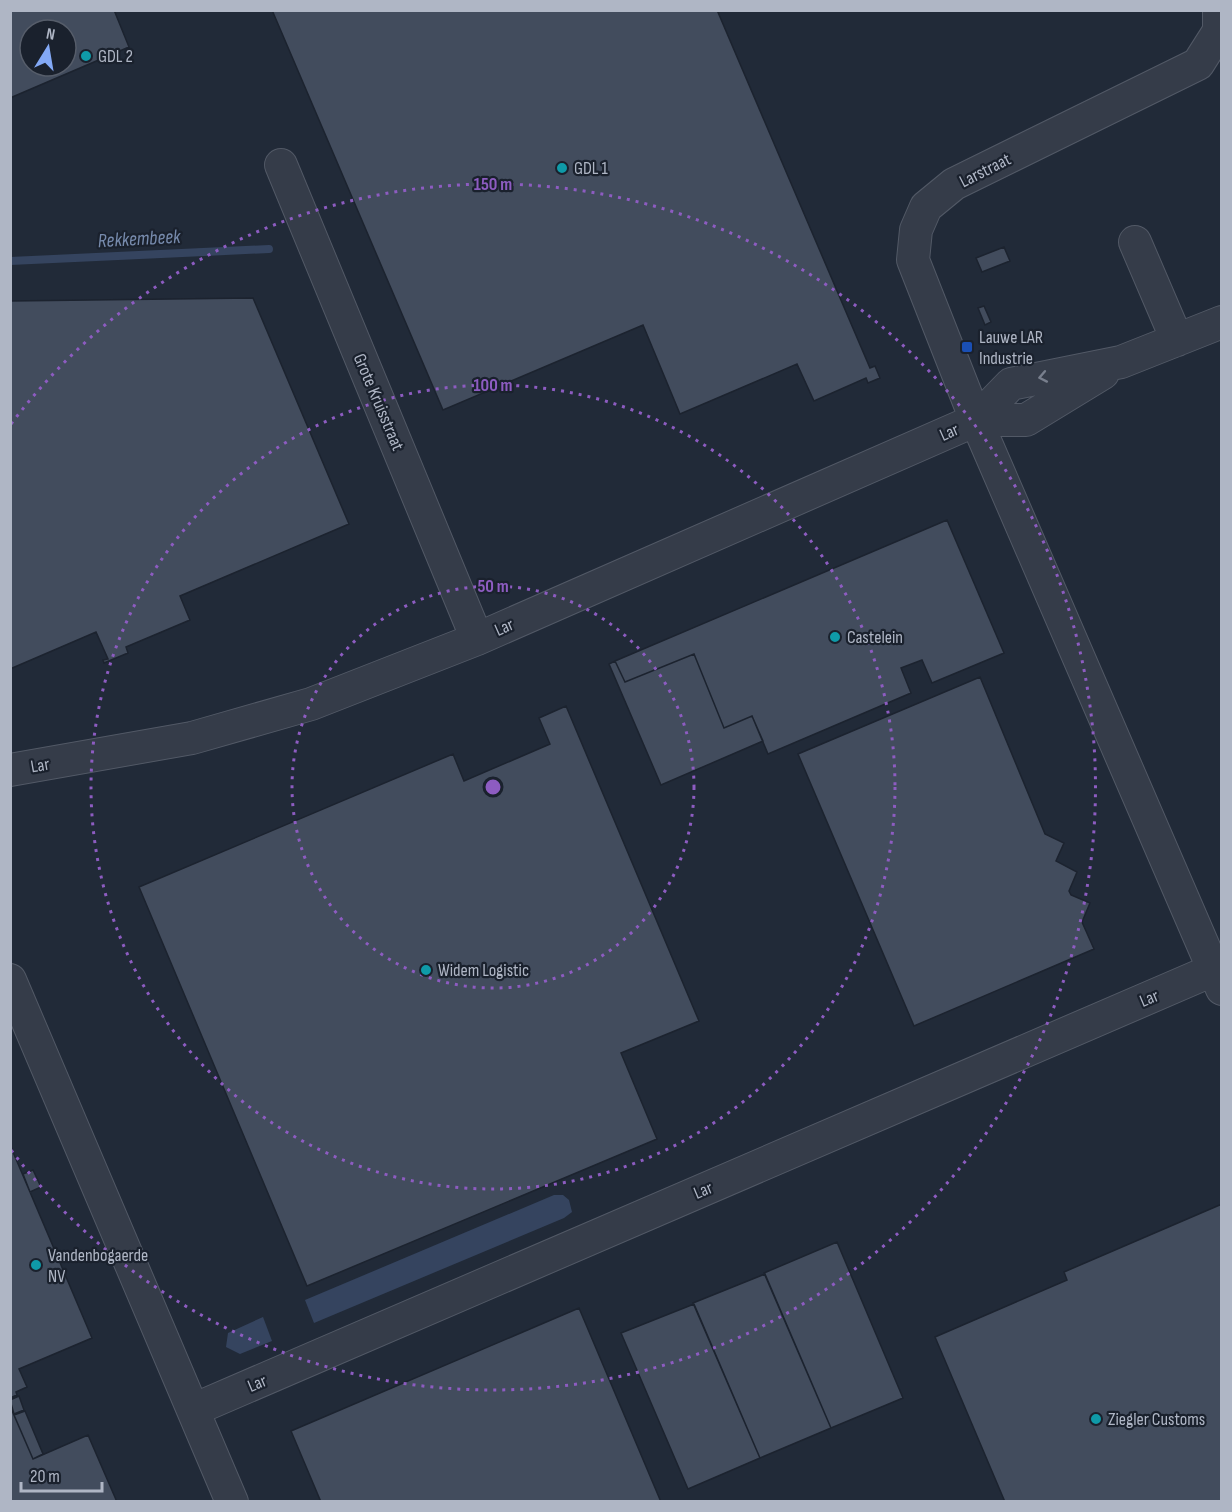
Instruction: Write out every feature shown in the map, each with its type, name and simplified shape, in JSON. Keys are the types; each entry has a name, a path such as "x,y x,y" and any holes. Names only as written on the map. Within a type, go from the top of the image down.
{"street":[{"name":"Larstraat","path":"976,420 913,260 916,230 926,207 954,184 1198,64 1219,31 1219,10"},
{"name":"Grote Kruisstraat","path":"281,165 477,639"},
{"path":"1135,242 1177,340"},
{"name":"Lar","path":"10,770 192,738 311,704 477,639 976,420 1011,384 1121,362 1221,322"},
{"name":"Lar","path":"194,1410 1217,980 976,420"},
{"path":"10,980 232,1502"}],"water":[{"path":"554,1195 563,1195 569,1200 572,1212 564,1218 314,1323 305,1300"},
{"path":"263,1317 272,1341 240,1354 226,1347 228,1333"}],"building":[{"name":"GDL 2","path":"10,10 114,10 129,47 78,69 78,18 18,18 18,78 57,78 10,98"},
{"name":"GDL 1","path":"272,10 717,10 870,368 875,366 880,378 868,383 866,378 814,401 797,364 680,414 643,325 443,410"},
{"path":"1004,247 1010,261 982,272 976,258"},
{"path":"253,298 349,524 180,596 190,620 126,647 128,653 104,663 103,660 108,659 96,632 10,669 10,301"},
{"path":"984,306 991,322 985,325 978,308"},
{"name":"Castelein","path":"947,520 1004,653 932,683 922,660 901,668 911,693 768,754 752,716 724,728 694,654 625,682 615,661"},
{"path":"694,654 724,728 752,716 763,741 661,785 609,664 615,661 625,682"},
{"path":"980,677 1045,834 1064,843 1056,861 1077,872 1069,891 1071,895 1090,903 1082,922 1094,949 914,1026 798,754"},
{"name":"Widem Logistic","path":"566,706 699,1021 621,1053 657,1139 307,1286 139,887 453,754 464,781 550,744 539,718"},
{"name":"Vandenbogaerde NV","path":"10,1145 92,1338 19,1369 27,1387 10,1398"},
{"path":"33,1170 41,1187 30,1192 23,1174"},
{"name":"Ziegler Customs","path":"1222,1204 1222,1502 1005,1502 935,1337 1067,1280 1064,1272"},
{"path":"837,1242 903,1398 831,1428 764,1273"},
{"path":"765,1274 831,1428 760,1458 693,1303"},
{"path":"694,1304 760,1458 688,1489 621,1333"},
{"path":"579,1308 661,1502 321,1502 291,1431"},
{"path":"19,1396 24,1410 14,1414 10,1400"},
{"path":"10,1406 33,1459 88,1435 117,1502 10,1502"},
{"path":"25,1411 43,1454 33,1459 14,1415"}],"waterway":[{"name":"Rekkembeek","path":"10,261 269,249"}],"place":[{"name":"GDL 2","path":"86,56"},
{"name":"GDL 1","path":"562,168"},
{"name":"Lauwe LAR Industrie","path":"967,347"},
{"name":"Castelein","path":"835,637"},
{"name":"Widem Logistic","path":"426,970"},
{"name":"Vandenbogaerde NV","path":"36,1265"},
{"name":"Ziegler Customs","path":"1096,1419"}]}
